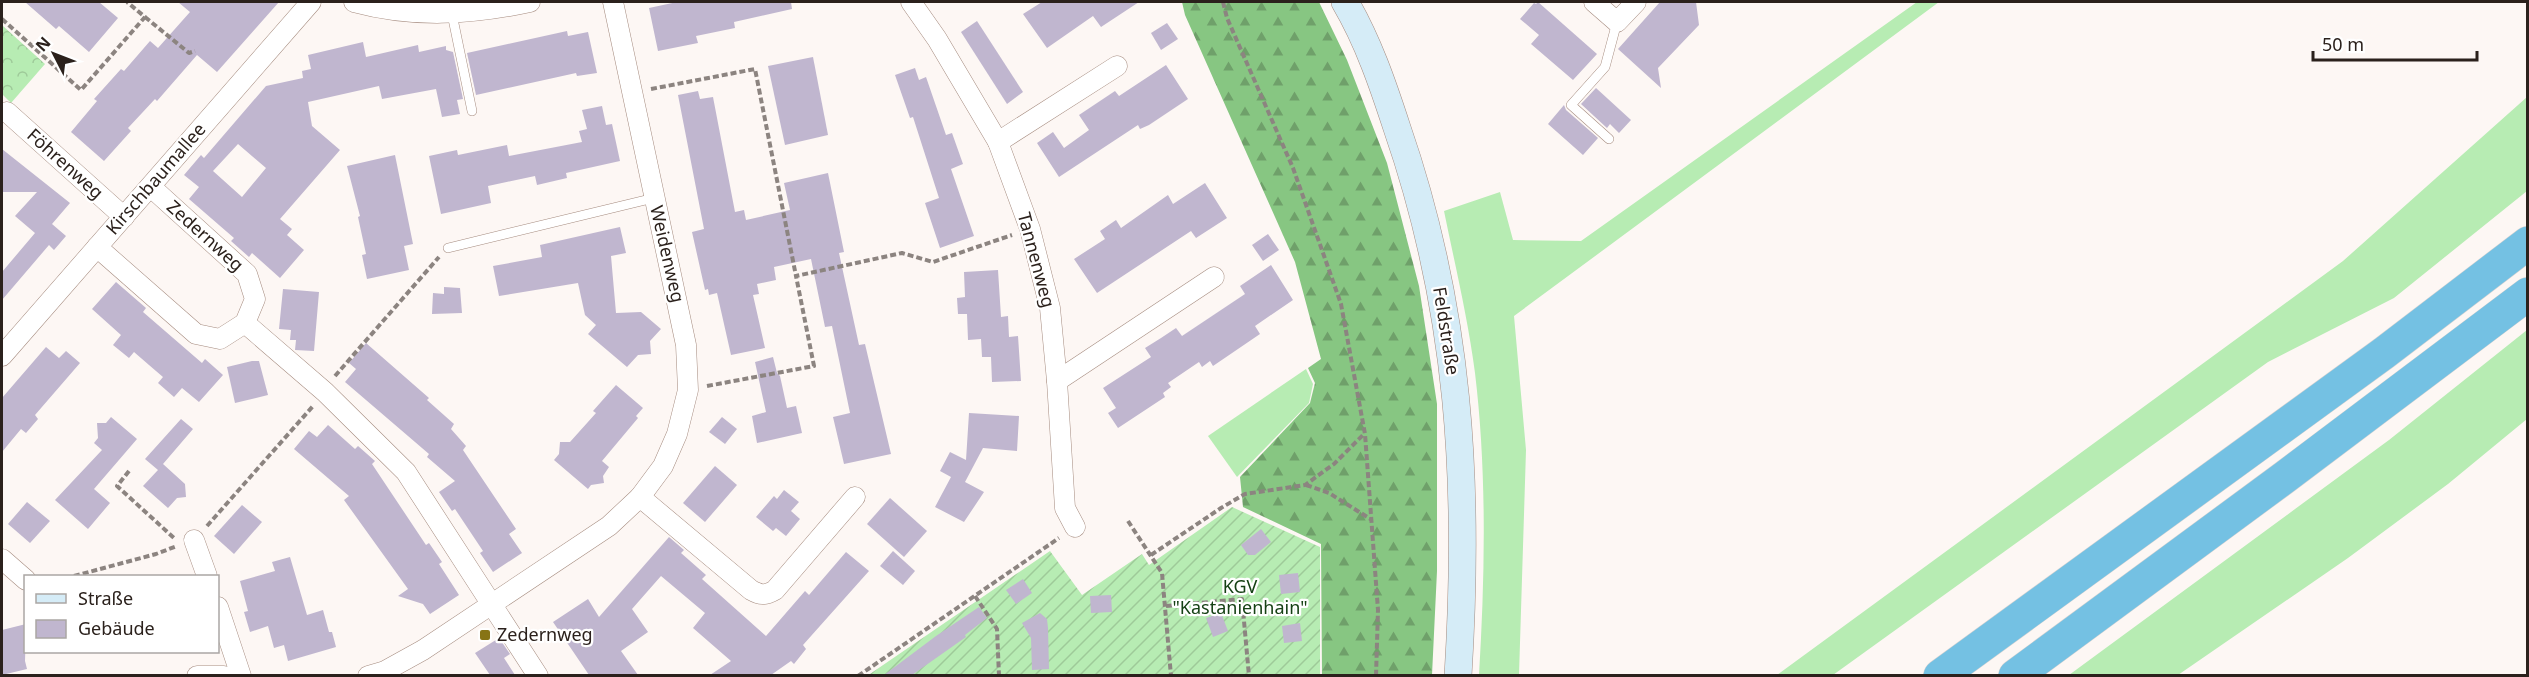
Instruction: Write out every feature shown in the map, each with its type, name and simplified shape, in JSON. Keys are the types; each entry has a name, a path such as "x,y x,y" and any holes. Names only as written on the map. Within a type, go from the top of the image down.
{"highway":[{"path":"1940,675 2384,353 2528,243"},
{"path":"2015,675 2285,477 2528,294"}],"main road":[{"name":"Feldstraße","path":"1345,2 1380,75 1408,159 1430,236 1447,321 1459,416 1463,512 1463,602 1458,675"}],"street":[{"name":"Kirschbaumallee","path":"2,356 310,2"},
{"path":"354,2 387,11 452,14 518,3"},
{"name":"Weidenweg","path":"368,675 385,671 423,650 609,526 640,497 663,466 677,434 688,390 686,345 613,2"},
{"name":"Tannenweg","path":"911,2 998,142 1030,229 1050,308 1058,381 1065,508 1075,527"},
{"path":"1594,2 1617,22 1636,2"},
{"path":"998,142 1117,66"},
{"name":"Föhrenweg","path":"7,112 124,217"},
{"name":"Zedernweg","path":"151,187 247,274 255,299 245,323"},
{"path":"97,247 196,334 220,339 245,323 325,392 406,472 538,675"},
{"path":"1058,381 1214,277"},
{"path":"640,497 751,590 767,595 775,590 855,497"},
{"path":"194,540 207,575"},
{"path":"2,559 24,578"},
{"path":"219,610 241,675"},
{"path":"197,675 224,675"}],"lane":[{"path":"452,14 472,111"},
{"path":"1609,139 1571,105 1605,67 1617,22"},
{"path":"447,248 654,198"}],"path":[{"path":"127,2 189,53 195,51"},
{"path":"1223,2 1227,18 1293,168 1341,304 1365,434 1378,610 1376,675"},
{"path":"2,19 81,90 145,17"},
{"path":"633,93 755,69 814,366 688,390"},
{"path":"796,276 902,253 933,262 1030,229"},
{"path":"194,540 325,392 338,370 447,248"},
{"path":"1305,485 1334,464 1365,434"},
{"path":"78,575 156,554 181,544 117,486 129,471"},
{"path":"1151,555 1245,494 1305,485 1329,493 1372,520"},
{"path":"1128,521 1162,573 1171,675"},
{"path":"858,675 1075,527"},
{"path":"975,596 997,629 999,675"},
{"path":"1166,606 1242,599 1249,675"}],"green space":[{"path":"1182,2 1319,2 1347,60 1387,163 1419,286 1437,404 1437,571 1432,675 1322,675 1321,544 1243,507 1240,477 1310,403 1315,383 1308,368 1321,359 1295,262 1185,15"},
{"path":"1917,2 1939,2 1514,316 1526,450 1519,675 1479,675 1483,600 1482,448 1469,332 1444,211 1500,192 1513,240 1581,241"},
{"path":"3,26 45,64 11,103 2,94"},
{"path":"2527,97 2527,191 2394,298 2268,362 1833,675 1777,675 2343,261"},
{"path":"2527,330 2527,419 2448,484 2348,558 2178,675 2069,675 2389,440"},
{"path":"1306,369 1313,384 1309,403 1237,477 1208,436"},
{"name":"KGV \"Kastanienhain\"","path":"1232,507 1320,547 1320,675 867,676 1050,551 1082,595 1142,554 1149,565"}],"building":[{"path":"25,2 99,2 118,18 89,52 59,26 56,29"},
{"path":"178,2 279,2 217,72 197,55 157,101 155,99 128,128 131,131 104,161 71,132 97,101 94,99 121,69 124,71 150,41 158,48 190,12"},
{"path":"677,2 791,2 792,9 734,22 735,28 696,36 698,43 658,51 649,8"},
{"path":"1042,2 1139,2 1101,27 1093,16 1047,48 1023,14"},
{"path":"1538,2 1597,54 1573,80 1531,44 1539,35 1520,19 1534,3"},
{"path":"1660,2 1696,2 1699,25 1658,68 1661,88 1618,49"},
{"path":"977,21 1023,92 1007,104 961,32"},
{"path":"1167,23 1178,39 1161,50 1151,33"},
{"path":"567,31 568,36 588,32 597,73 577,76 576,73 476,95 467,53"},
{"path":"363,42 366,57 418,45 419,52 446,46 446,50 453,52 463,99 457,100 460,114 442,117 436,89 382,99 379,86 308,102 312,126 340,150 280,219 292,229 287,235 304,250 280,278 252,253 249,257 231,241 234,238 189,199 199,187 184,175 201,155 204,158 266,86 303,78 302,71 311,69 308,55","holes":["238,144 266,168 242,197 213,171"]},
{"path":"813,57 828,135 785,145 768,66"},
{"path":"1166,65 1188,99 1149,125 1140,129 1138,125 1059,177 1037,143 1053,132 1064,148 1089,130 1079,115 1115,91 1119,96"},
{"path":"915,68 919,80 926,77 946,135 952,133 963,164 951,169 974,236 940,248 925,203 939,198 913,117 910,118 895,75"},
{"path":"1596,88 1631,120 1619,133 1610,124 1607,128 1581,104"},
{"path":"698,91 700,99 713,97 735,212 744,210 746,220 790,210 784,183 828,173 844,252 839,253 859,345 865,344 891,454 844,464 833,417 850,413 832,326 825,327 811,259 774,267 776,280 757,284 759,294 753,295 765,348 731,355 717,293 709,295 708,289 705,290 692,232 704,229 678,95"},
{"path":"1564,105 1566,110 1598,138 1583,155 1548,124"},
{"path":"602,106 606,125 612,124 620,161 566,173 567,178 537,185 535,176 488,186 491,203 441,214 429,156 457,150 458,155 507,145 509,156 582,142 579,131 587,129 582,110"},
{"path":"2,149 70,203 52,224 66,236 54,250 49,245 2,300 2,272 35,233 15,216 37,192 2,192"},
{"path":"395,155 413,244 404,246 409,270 367,279 362,255 366,254 358,217 360,216 347,166"},
{"path":"1205,183 1227,218 1196,238 1191,231 1097,293 1074,259 1105,239 1100,231 1116,220 1121,228 1168,195 1173,204"},
{"path":"620,227 626,253 611,256 616,313 641,312 661,329 650,341 651,354 638,355 627,367 588,334 596,325 585,315 578,283 499,296 493,266 542,257 540,245"},
{"path":"1268,234 1279,250 1263,261 1252,245"},
{"path":"1271,265 1293,300 1255,326 1260,334 1213,366 1210,361 1202,367 1199,362 1168,383 1171,387 1163,393 1165,397 1118,428 1108,413 1116,408 1103,388 1151,357 1145,348 1176,328 1182,336 1245,294 1240,286"},
{"path":"998,270 1001,317 1008,316 1009,337 1018,336 1021,381 992,382 991,357 982,357 981,339 968,340 967,314 958,314 957,298 965,297 964,272"},
{"path":"116,282 146,308 143,312 202,363 205,359 223,375 199,402 182,388 174,397 158,383 163,377 134,352 129,358 113,345 121,335 92,309"},
{"path":"444,287 460,288 462,313 432,314 433,293 444,294"},
{"path":"283,289 319,292 314,351 295,350 296,340 290,340 291,330 279,329"},
{"path":"366,343 429,398 427,400 454,424 451,429 466,446 463,450 516,529 509,534 522,553 493,572 480,553 483,551 455,509 452,511 439,492 455,481 427,457 429,454 345,382 356,369 349,363"},
{"path":"46,347 59,358 66,351 80,363 35,415 38,419 26,433 21,429 2,452 2,398"},
{"path":"773,357 787,408 796,406 802,433 757,443 752,416 766,412 755,362"},
{"path":"259,361 268,395 235,403 227,367"},
{"path":"616,385 643,408 636,416 638,418 602,461 609,467 603,476 604,483 591,485 588,489 554,460 559,454 560,442 570,442 596,413 593,411"},
{"path":"969,413 1019,416 1017,451 983,448 965,482 984,492 964,522 935,507 951,477 940,471 950,452 966,460"},
{"path":"111,417 137,439 94,489 110,503 88,529 55,500 102,450 94,443 98,438 97,423 106,423"},
{"path":"722,417 737,429 725,444 709,432"},
{"path":"181,419 193,429 163,464 185,484 186,497 177,498 168,508 143,486 158,470 145,459"},
{"path":"328,425 355,449 358,446 375,461 372,464 426,545 429,543 442,562 439,564 459,595 430,614 423,604 398,596 408,589 344,500 349,496 294,449 309,431 317,437"},
{"path":"715,466 737,485 705,522 683,503"},
{"path":"784,490 799,502 791,511 800,519 786,536 776,528 773,531 756,517 774,496 777,499"},
{"path":"890,498 927,531 904,557 867,524"},
{"path":"27,502 50,521 30,543 8,524"},
{"path":"242,505 262,522 234,554 214,536"},
{"path":"1261,529 1271,542 1255,555 1248,555 1241,545"},
{"path":"669,537 684,550 681,553 706,575 702,579 766,636 805,591 809,595 846,552 869,571 803,645 806,649 794,664 791,661 771,675 710,675 731,661 693,628 705,613 661,576 632,609 648,632 621,651 638,675 589,675 553,622 588,599 599,617"},
{"path":"893,551 915,571 903,585 880,566"},
{"path":"290,557 307,615 323,610 336,647 288,661 284,645 274,648 268,626 250,632 244,612 248,611 240,581 275,571 272,562"},
{"path":"1298,573 1300,592 1281,594 1279,575"},
{"path":"1023,579 1032,593 1016,604 1006,590"},
{"path":"1111,595 1112,612 1091,613 1090,596"},
{"path":"979,607 987,618 965,635 966,637 912,675 884,675 936,636"},
{"path":"1040,613 1047,619 1049,669 1032,670 1031,638 1022,623"},
{"path":"1221,613 1228,631 1213,637 1206,618"},
{"path":"1300,623 1302,641 1284,643 1282,626"},
{"path":"24,624 24,653 27,669 2,675 2,630"},
{"path":"499,638 510,654 504,658 515,675 490,675 475,653"}],"place":[{"name":"Zedernweg","path":"485,635"}]}
